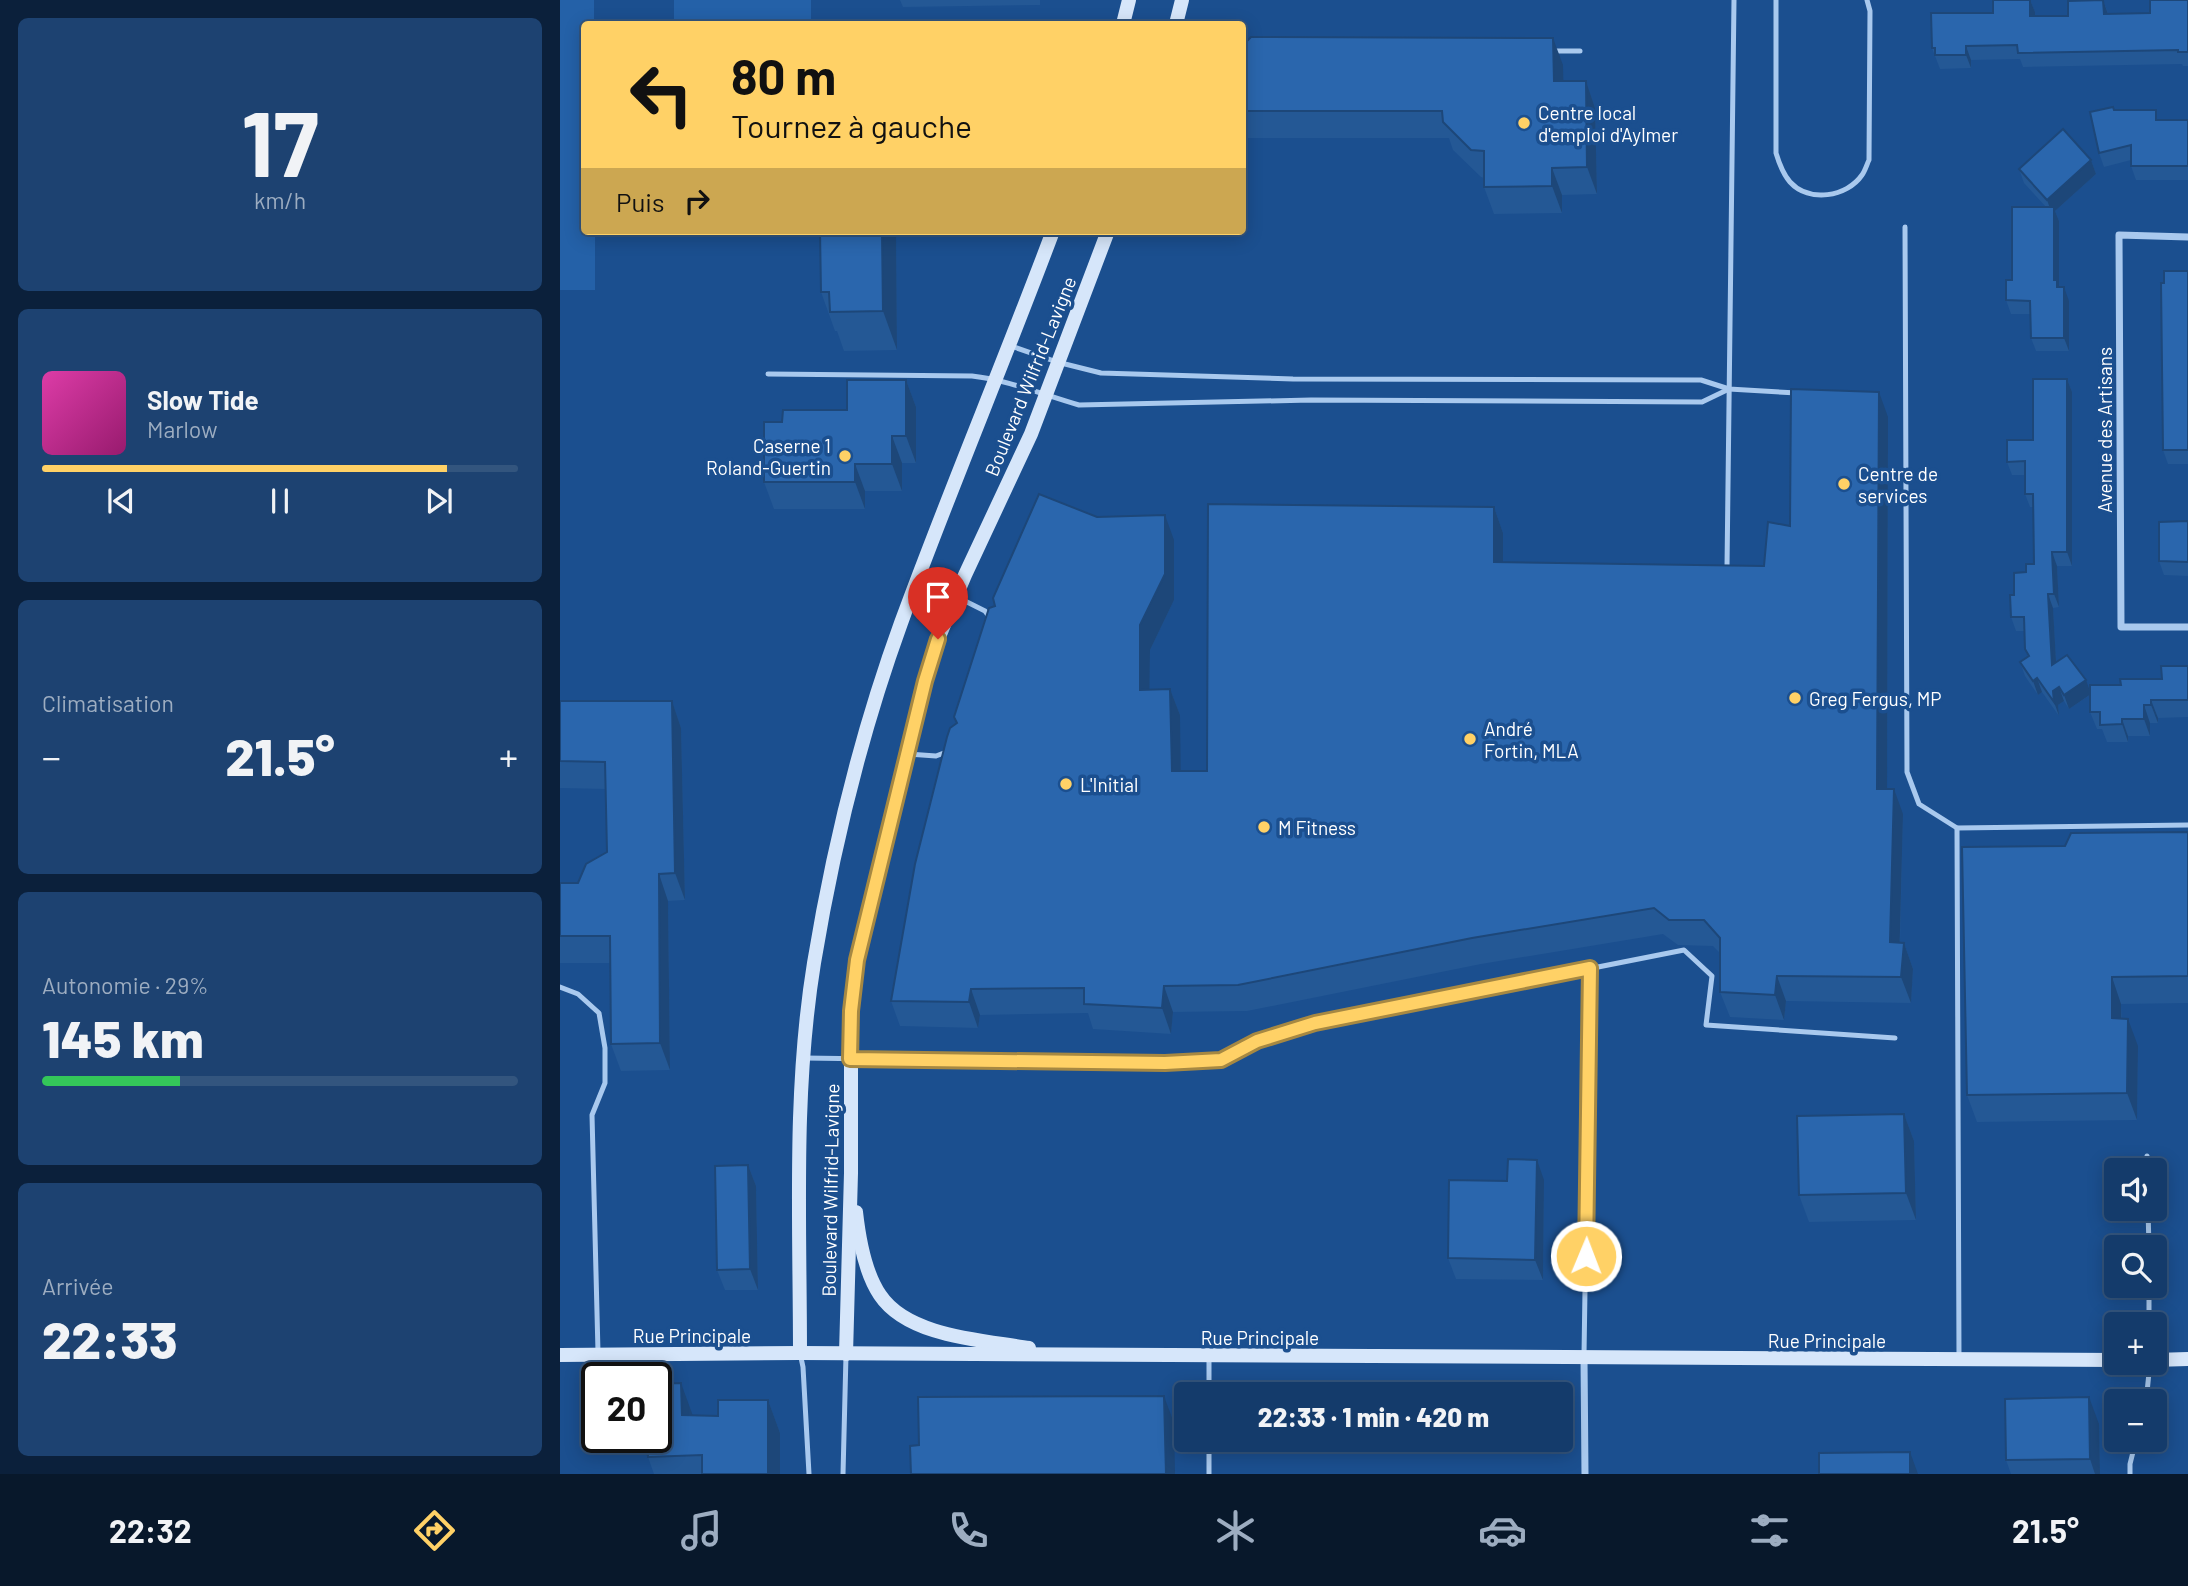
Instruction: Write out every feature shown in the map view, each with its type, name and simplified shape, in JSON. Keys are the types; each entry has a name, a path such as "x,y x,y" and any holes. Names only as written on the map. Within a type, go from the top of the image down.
{"main road":[{"path":"1124,21 1129,0"},
{"path":"1177,21 1182,0"},
{"name":"Boulevard Wilfrid-Lavigne","path":"800,1353 799,1170 802,1058 814,964 832,866 870,717 901,624 1051,235"},
{"name":"Boulevard Wilfrid-Lavigne","path":"846,1354 851,1173 851,1011 857,960 938,639 1031,434 1106,235"},
{"path":"851,1173 858,1225 867,1262 879,1294 889,1306 914,1324 961,1336 1067,1355"},
{"name":"Rue Principale","path":"560,1355 800,1353 2104,1360"},
{"path":"2167,1360 2188,1359"}],"street":[{"name":"Avenue des Artisans","path":"2188,237 2119,236 2121,627 2188,627"},
{"path":"1584,1358 1585,1474"}],"lane":[{"path":"1727,567 1734,0"},
{"path":"1776,0 1776,153 1781,169 1791,183 1803,193 1820,196 1848,188 1862,176 1869,160 1870,11 1867,0"},
{"path":"1539,51 1580,51"},
{"path":"1905,227 1907,772 1919,804 1957,828 2188,825"},
{"path":"1008,345 1057,362 1101,373 1293,379 1701,380 1729,389 1809,393"},
{"path":"768,374 996,378 1044,396 1079,405 1311,400 1689,402 1702,401 1729,389"},
{"path":"956,596 985,611 992,620"},
{"path":"908,754 936,756 961,747"},
{"path":"1957,828 1959,1360"},
{"path":"802,1058 1165,1063 1221,1060 1257,1041 1315,1023 1684,950 1712,976 1706,1025 1895,1038"},
{"path":"1584,1358 1590,968"},
{"path":"560,987 578,994 599,1013 605,1048 605,1083 592,1115 598,1355"},
{"path":"800,1353 809,1474"},
{"path":"843,1474 846,1354"},
{"path":"1209,1356 1209,1382"},
{"path":"1209,1452 1209,1474"},
{"path":"2130,1474 2133,1452"}],"shaded area":[{"path":"560,0 594,0 594,21 581,21 581,235 595,235 595,290 560,290"},
{"path":"674,0 811,0 811,21 674,21"}],"building":[{"path":"1993,0 2030,0 2030,16 2068,16 2068,1 2103,0 2104,14 2150,13 2150,0 2188,0 2188,52 2018,53 2017,45 1966,46 1966,55 1935,55 1935,48 1932,48 1931,13 1993,13"},
{"path":"1251,37 1553,38 1554,81 1586,81 1587,167 1552,168 1552,186 1484,187 1484,151 1471,150 1443,122 1442,111 1246,111 1246,42"},
{"path":"2113,107 2114,110 2156,110 2156,120 2188,120 2188,166 2131,166 2131,145 2099,153 2090,112"},
{"path":"2063,129 2091,160 2047,200 2019,169"},
{"path":"2012,207 2054,207 2054,280 2057,280 2057,287 2064,287 2064,338 2031,338 2030,301 2006,300 2006,280 2012,280"},
{"path":"820,235 882,235 883,311 830,312 829,292 821,292"},
{"path":"2164,271 2188,271 2188,450 2163,450 2161,283 2164,283"},
{"path":"2033,379 2067,379 2067,552 2052,552 2054,594 2048,594 2052,665 2067,655 2086,680 2064,695 2059,687 2053,691 2054,702 2037,678 2033,681 2020,662 2029,656 2025,649 2024,617 2011,617 2010,595 2014,595 2014,573 2026,572 2026,564 2034,564 2033,494 2025,494 2025,461 2007,462 2007,440 2033,440"},
{"path":"847,380 906,380 906,436 892,436 892,464 855,464 855,482 764,482 764,422 782,422 783,410 847,410"},
{"path":"1791,389 1879,392 1877,789 1894,789 1890,942 1904,943 1901,977 1777,976 1775,995 1720,992 1720,938 1704,920 1669,920 1654,908 1472,938 1238,985 1164,986 1162,1008 1084,1004 1084,988 971,989 969,1002 891,1001 915,864 947,737 950,728 957,723 954,717 989,608 995,606 993,598 1039,494 1097,517 1165,515 1165,574 1140,625 1140,690 1170,689 1172,771 1207,771 1208,504 1494,507 1494,562 1764,566 1768,522 1790,526"},
{"path":"2188,521 2188,562 2159,561 2159,522"},
{"path":"2161,666 2188,666 2188,700 2151,700 2151,705 2144,705 2144,719 2122,719 2122,724 2100,725 2100,712 2090,712 2090,685 2121,685 2120,679 2162,679"},
{"path":"560,701 672,701 675,873 659,874 660,1043 611,1044 610,936 560,936 560,883 578,883 586,864 607,852 605,762 560,761"},
{"path":"2188,832 2188,976 2112,977 2112,1018 2128,1019 2127,1093 1967,1095 1962,847 2065,846 2071,833"},
{"path":"1904,1114 1906,1193 1799,1195 1797,1116"},
{"path":"1508,1159 1537,1160 1535,1260 1448,1258 1449,1180 1507,1181"},
{"path":"748,1165 750,1269 717,1270 715,1166"},
{"path":"672,1383 681,1383 682,1415 718,1416 718,1400 768,1400 768,1474 702,1474 702,1455 648,1457 648,1453 672,1453"},
{"path":"1164,1396 1166,1474 911,1474 910,1446 919,1445 918,1397"},
{"path":"2089,1397 2090,1459 2006,1460 2005,1399"},
{"path":"1910,1452 1910,1474 1819,1474 1819,1453"}],"place":[{"name":"Centre local d'emploi d'Aylmer","path":"1524,123"},
{"name":"Caserne 1 Roland-Guertin","path":"845,456"},
{"name":"Centre de services","path":"1844,484"},
{"name":"Greg Fergus, MP","path":"1795,698"},
{"name":"André Fortin, MLA","path":"1470,739"},
{"name":"L'Initial","path":"1066,784"},
{"name":"M Fitness","path":"1264,827"}],"route":[{"path":"938,639 925,681 857,960 851,1011 850,1059 1165,1063 1221,1060 1257,1041 1315,1023 1590,968 1586,1256"}]}
